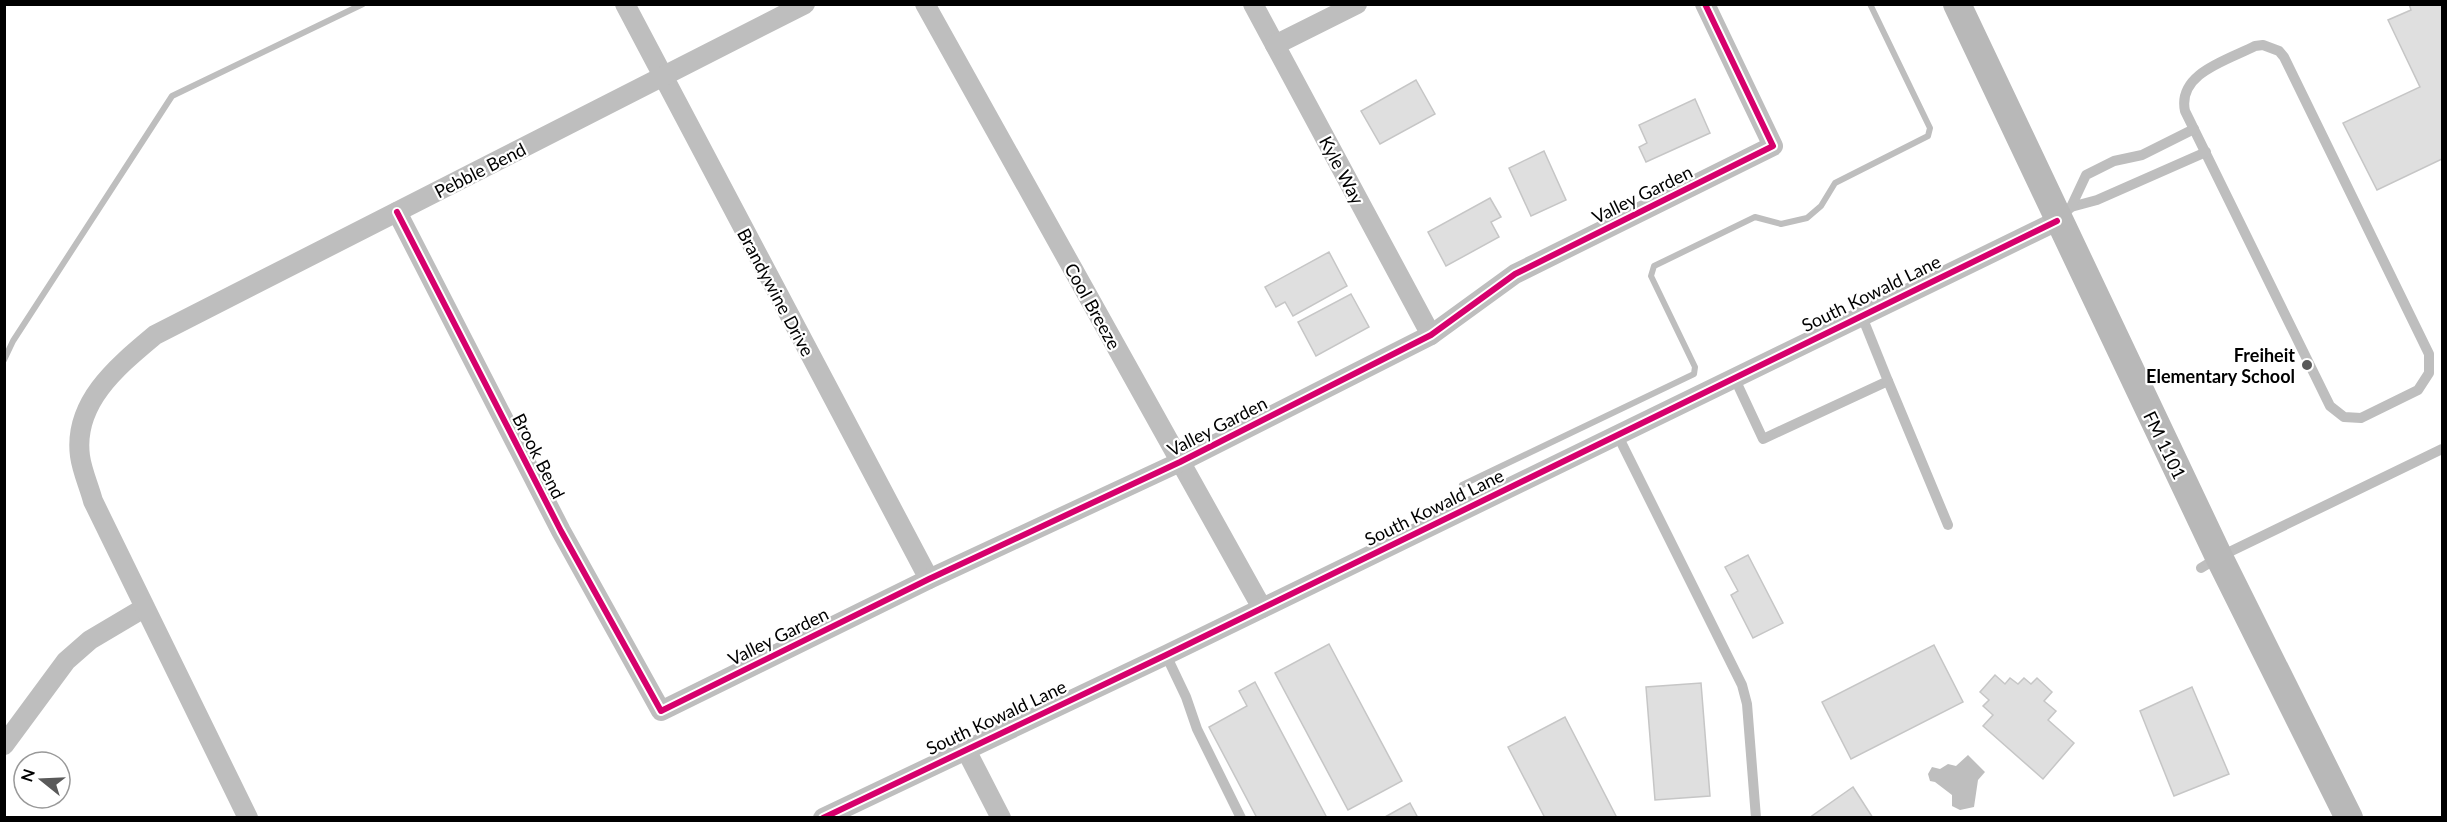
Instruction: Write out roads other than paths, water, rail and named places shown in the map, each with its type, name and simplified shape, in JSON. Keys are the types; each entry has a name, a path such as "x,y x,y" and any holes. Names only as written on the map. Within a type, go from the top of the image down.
{"main road":[{"name":"FM 1101","path":"1957,4 2064,214 2210,562 2349,818"}],"street":[{"name":"Brandywine Drive","path":"625,4 929,579"},
{"name":"Pebble Bend","path":"248,818 93,501 80,456 81,425 91,401 111,372 155,335 805,4"},
{"name":"Cool Breeze","path":"925,4 1262,608"},
{"name":"Kyle Way","path":"1253,4 1431,335"},
{"path":"1275,45 1357,4"},
{"name":"Valley Garden","path":"661,711 929,579 1180,462 1431,335 1515,274 1773,146 1705,4"},
{"name":"Brook Bend","path":"397,212 561,531 661,711"},
{"name":"South Kowald Lane","path":"823,818 965,747 1166,655 2064,214"},
{"path":"4,745 66,661 90,640 144,608"},
{"path":"965,747 1001,818"}],"lane":[{"path":"2255,46 2272,47 2279,51 2429,354 2429,373 2418,390 2361,418 2352,419 2336,413 2330,406 2206,152 2184,102 2188,85 2195,77 2255,46"},
{"path":"2064,214 2086,175 2114,161 2142,155 2194,129"},
{"path":"2064,214 2206,152"},
{"path":"1861,314 1948,525"},
{"path":"1734,376 1763,439 1888,381"},
{"path":"1617,434 1742,685 1747,704 1756,818"},
{"path":"2210,562 2442,449"},
{"path":"1166,655 1186,697 1197,729 1241,818"}],"waterway":[{"path":"4,360 13,341 172,96 363,4"},
{"path":"1462,485 1694,374 1695,367 1651,276 1654,266 1755,217 1781,224 1807,218 1821,206 1835,183 1928,136 1930,128 1870,4"}],"place":[{"name":"Freiheit Elementary School","path":"2307,365"}]}
